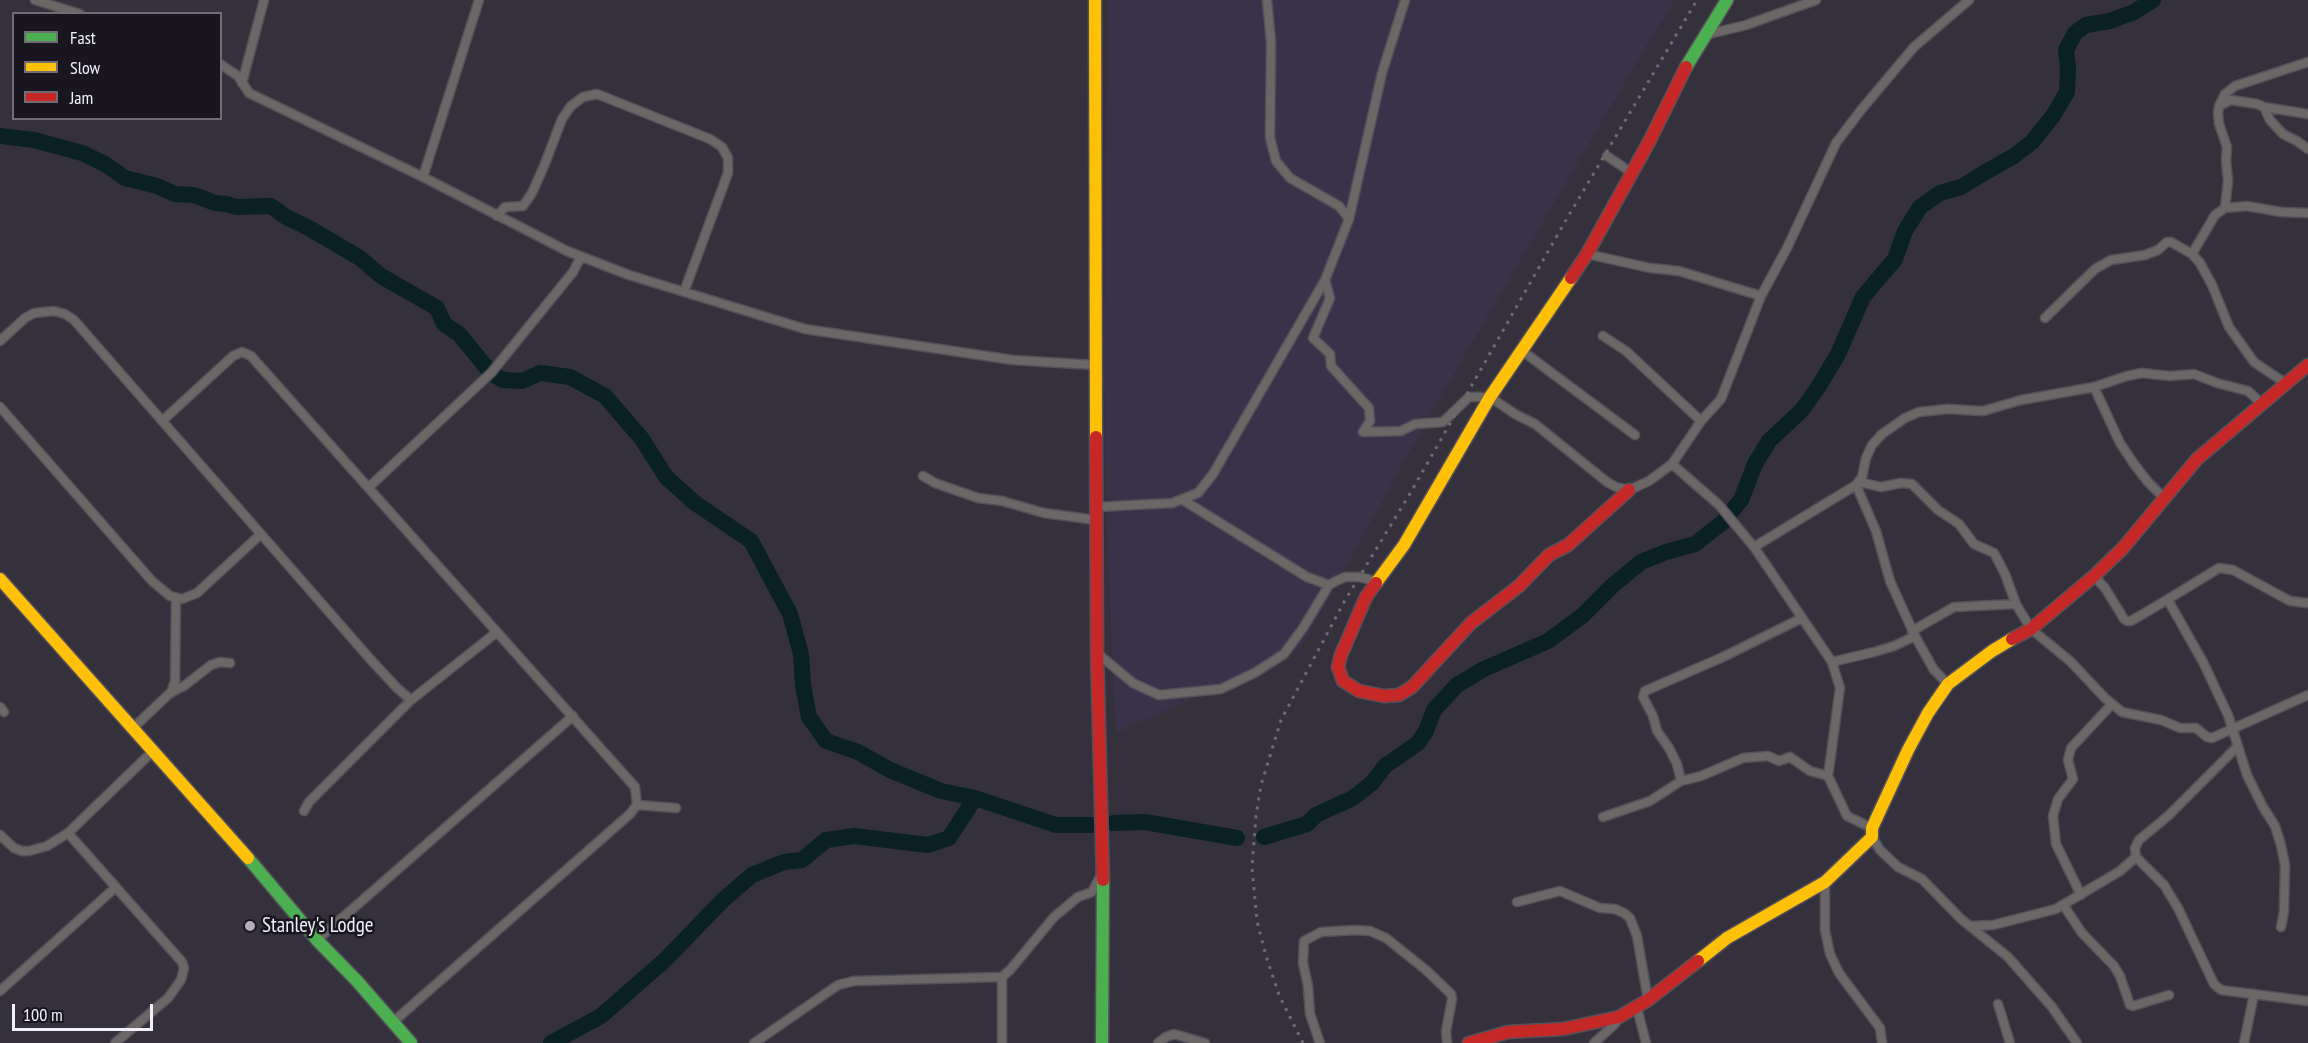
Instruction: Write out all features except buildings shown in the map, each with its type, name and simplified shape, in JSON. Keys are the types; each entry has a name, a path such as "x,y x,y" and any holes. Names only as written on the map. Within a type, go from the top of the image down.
{"street":[{"path":"35,0 74,12"},
{"path":"242,83 264,0"},
{"path":"423,177 479,0"},
{"path":"1095,0 1095,365 1097,653 1103,872 1102,1043"},
{"path":"1267,0 1272,42 1270,138 1276,161 1290,178 1339,206 1349,219"},
{"path":"923,476 935,483 978,498 1002,501 1064,516 1172,503 1198,493 1213,474 1325,280 1349,219 1382,73 1405,0"},
{"path":"1727,0 1693,53 1649,142 1587,254 1490,397 1404,545 1366,597 1341,655 1338,668 1339,675 1349,686 1366,693 1384,696 1399,695 1419,680 1471,623 1530,577 1549,555 1568,545 1629,490 1649,481 1672,464 1701,422 1721,399 1737,363 1761,296 1787,248 1836,143 1914,47 1969,0"},
{"path":"1704,35 1746,25 1816,0"},
{"path":"2224,208 2228,181 2227,147 2219,124 2218,106 2225,94 2235,86 2308,62"},
{"path":"222,65 229,68 249,93 581,257 684,292 805,329 1013,360 1095,365"},
{"path":"497,216 505,207 523,206 532,193 562,119 571,106 583,97 597,94 710,139 722,147 728,158 728,173 684,292"},
{"path":"2218,106 2231,100 2308,114"},
{"path":"2264,107 2270,120 2283,135 2308,149"},
{"path":"1607,156 1632,173"},
{"path":"2192,254 2215,215 2224,208 2247,206 2281,212 2308,213"},
{"path":"2045,318 2095,269 2111,260 2145,255 2171,242 2192,254 2212,285 2229,327 2254,362 2285,383"},
{"path":"1587,254 1650,268 1679,271 1761,296"},
{"path":"369,486 491,373 573,272 581,257"},
{"path":"1325,280 1330,298 1313,338 1330,354 1331,366 1369,408 1370,421 1363,432 1401,431 1415,424 1443,422 1469,397 1490,397 1535,424 1607,482 1629,490"},
{"path":"0,341 25,318 34,314 54,311 65,314 82,327 261,534 397,688 411,700"},
{"path":"1603,336 1626,351 1701,422"},
{"path":"1521,350 1635,435"},
{"path":"162,421 233,357 242,352 251,356 635,787 637,805 630,814 393,1022"},
{"path":"1469,1043 1508,1032 1563,1029 1618,1017 1648,1000 1726,938 1825,882 1872,833 1928,712 1948,684 1992,651 2031,629 2094,576 2123,548 2197,459 2308,365"},
{"path":"1754,547 1857,483 1872,446 1882,434 1905,418 1919,412 1948,409 1983,411 2021,400 2094,387 2142,373 2182,376 2194,374 2248,391 2262,403"},
{"path":"2094,387 2125,450 2148,482 2165,499"},
{"path":"0,407 152,581 176,598 190,598 197,593 261,534"},
{"path":"1672,464 1730,517 1754,547 1832,662 1840,688 1828,776 1847,816 1872,833 1880,850 1898,867 1922,879 1961,919 2008,957 2032,983 2077,1043"},
{"path":"1857,483 1881,487 1907,483 1917,488 1938,510 1959,524 1974,544 1994,554 2005,574 2016,604 2031,629 2086,676 2122,712 2132,716 2161,720 2180,728 2196,728 2210,738 2308,695"},
{"path":"1857,483 1876,531 1890,581 1913,634 1934,670 1948,684"},
{"path":"1183,500 1307,577 1329,585"},
{"path":"2094,576 2127,621 2131,621 2219,568 2233,570 2290,601 2308,603"},
{"path":"1097,653 1133,683 1159,695 1221,688 1256,672 1284,654 1304,628 1329,585 1345,577 1376,581"},
{"path":"2,585 261,872 317,940 411,1043"},
{"path":"170,693 175,681 176,598"},
{"path":"2165,601 2172,605 2219,695 2232,727 2237,747 2258,796 2275,826 2284,865 2284,911 2280,927"},
{"path":"1832,662 1894,646 1954,607 2016,604"},
{"path":"1681,781 1670,748 1657,731 1653,716 1643,697 1645,691 1723,657 1802,618"},
{"path":"304,811 309,802 411,700 497,632"},
{"path":"132,729 170,693 184,686 211,665 220,662 230,663"},
{"path":"2082,895 2056,844 2053,816 2058,799 2073,779 2068,760 2070,748 2112,704"},
{"path":"317,940 573,716"},
{"path":"2237,747 2168,816 2139,840 2135,848 2136,857 2145,863 2169,893 2214,984 2221,990 2308,1001"},
{"path":"0,835 14,848 28,851 47,846 68,833 152,752"},
{"path":"1603,817 1650,801 1681,781 1701,776 1743,758 1760,755 1779,761 1790,757 1810,771 1828,776"},
{"path":"637,805 676,808"},
{"path":"68,833 182,962 184,968 181,980 168,998 115,1043"},
{"path":"1972,927 1993,926 2064,906 2120,871 2136,857"},
{"path":"754,1043 838,985 854,981 1002,977 1054,916 1078,897 1092,892 1103,872"},
{"path":"1825,882 1825,930 1830,954 1839,973 1876,1023 1882,1035 1882,1043"},
{"path":"0,991 116,888"},
{"path":"1517,902 1560,891 1600,908 1616,909 1624,913 1630,918 1638,936 1648,1000"},
{"path":"2064,906 2082,933 2114,966 2130,1005 2169,995"},
{"path":"1320,1043 1310,1014 1308,986 1303,963 1304,941 1322,932 1355,930 1370,931 1386,938 1422,966 1451,994 1446,1031 1447,1043"},
{"path":"1002,977 1002,1043"},
{"path":"2244,1043 2254,994"},
{"path":"1998,1004 2010,1043"},
{"path":"1636,1008 1646,1043"},
{"path":"1594,1043 1615,1024 1618,1017"},
{"path":"1158,1043 1174,1035 1204,1043"}],"shaded area":[{"path":"1108,0 1675,0 1432,411 1301,648 1116,733 1107,537 1104,353"}],"waterway":[{"path":"1264,837 1307,824 1316,815 1353,798 1372,783 1385,766 1418,743 1426,731 1434,710 1457,685 1484,669 1548,641 1582,616 1612,586 1641,562 1695,544 1723,522 1741,500 1755,464 1769,441 1802,410 1819,386 1838,354 1863,297 1895,259 1905,231 1920,207 1940,193 1961,187 2014,156 2032,142 2053,116 2067,92 2066,50 2075,33 2086,25 2110,21 2134,12 2153,0"},
{"path":"0,136 34,140 82,153 105,164 125,178 157,186 175,194 194,195 215,203 236,207 271,206 286,217 360,258 381,276 437,308 444,324 459,334 491,373 503,380 522,381 540,373 570,377 605,396 642,439 666,477 695,503 751,541 790,614 801,654 803,685 809,717 826,741 858,752 890,770 941,791 975,798 1056,825 1091,825"},
{"path":"551,1043 601,1016 665,960 723,900 752,875 784,862 802,860 826,840 854,836 928,845 949,838 975,798"},
{"path":"1113,823 1145,822 1237,838"}],"railway":[{"path":"1303,1043 1279,995 1266,956 1257,921 1252,868 1261,785 1281,720 1344,602 1411,492 1566,220 1697,0"}],"traffic: fast":[{"path":"1686,67 1727,0"},
{"path":"248,858 317,940 357,981 411,1043"},
{"path":"1102,1043 1103,880"}],"traffic: slow":[{"path":"1095,0 1096,437"},
{"path":"1376,583 1404,545 1490,397 1571,278"},
{"path":"0,579 248,858"},
{"path":"1698,961 1727,938 1825,882 1872,837 1872,828 1908,750 1928,713 1948,684 2012,639"}],"traffic: jam":[{"path":"1571,278 1587,254 1649,142 1686,67"},
{"path":"2012,639 2031,629 2094,576 2123,548 2197,459 2308,365"},
{"path":"1096,437 1097,653 1103,880"},
{"path":"1376,583 1366,597 1338,667 1343,681 1359,691 1384,696 1399,695 1412,687 1471,623 1519,586 1549,555 1568,545 1629,490"},
{"path":"1469,1043 1508,1032 1563,1029 1619,1017 1648,1000 1698,961"}],"place":[{"name":"Stanley's Lodge","path":"250,926"}]}
